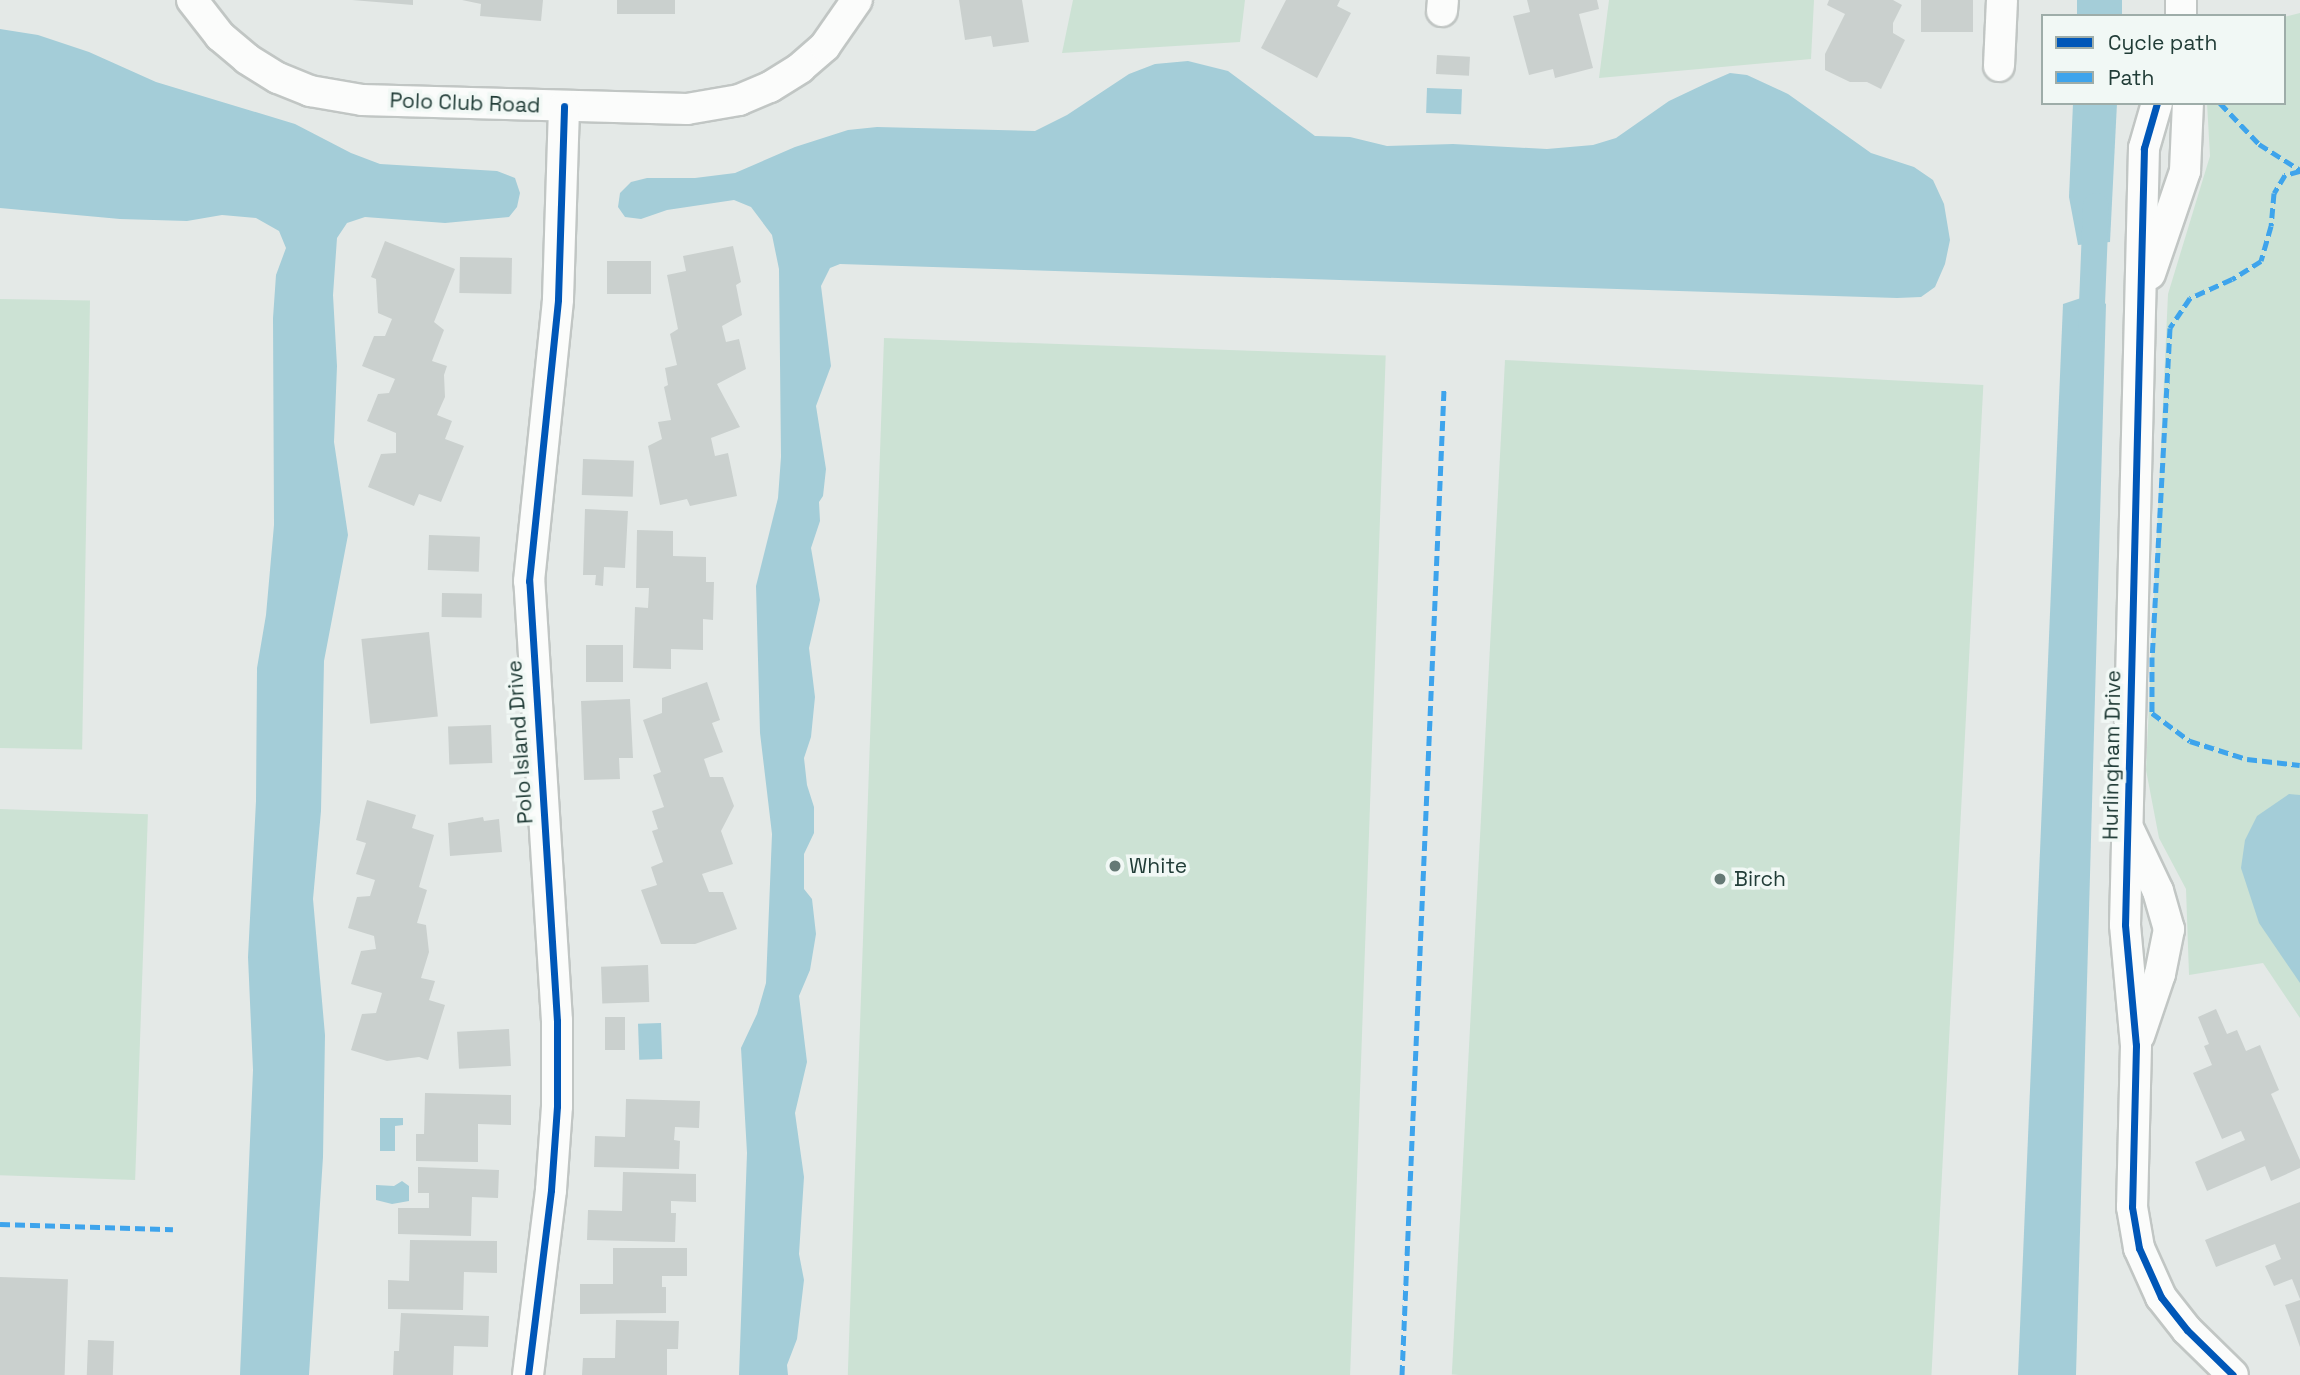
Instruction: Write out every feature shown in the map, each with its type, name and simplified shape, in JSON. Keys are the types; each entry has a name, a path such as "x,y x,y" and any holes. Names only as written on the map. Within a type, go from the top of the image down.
{"street":[{"name":"Polo Club Road","path":"192,0 220,36 247,59 278,78 310,91 362,100 687,109 738,100 770,87 800,68 825,46 858,0"},
{"path":"1999,66 2002,0"},
{"name":"Hurlingham Drive","path":"2156,105 2144,148 2125,925 2136,1045 2132,1186 2139,1248 2151,1279 2174,1315 2233,1375"},
{"name":"Hurlingham Drive","path":"2141,301 2185,171 2188,105"},
{"name":"Polo Island Drive","path":"528,1375 551,1190 557,1058 529,582 558,299 564,106"},
{"name":"Hurlingham Drive","path":"2128,829 2158,891 2169,929 2161,974 2136,1045"}],"green space":[{"path":"1073,0 1245,0 1240,42 1062,53"},
{"path":"1609,0 1814,0 1811,59 1599,78"},
{"path":"2300,13 2300,1018 2263,963 2189,975 2186,889 2159,838 2146,770 2168,294 2210,156 2207,105 2286,105 2286,16"},
{"path":"0,299 90,301 82,750 0,748"},
{"name":"White","path":"884,338 1386,356 1350,1375 848,1375"},
{"name":"Birch","path":"1505,360 1983,385 1931,1375 1452,1375"},
{"path":"0,809 148,814 135,1180 0,1175"}],"water":[{"path":"2077,0 2122,0 2122,14 2077,14"},
{"path":"0,29 38,35 89,52 156,82 295,124 351,153 380,164 497,171 515,178 520,193 517,207 509,217 445,223 365,217 347,223 337,238 333,295 337,366 334,442 348,535 324,661 321,811 313,899 325,1035 323,1157 309,1375 240,1375 253,1070 248,957 256,801 257,668 266,615 274,525 273,318 276,275 286,248 279,231 256,218 222,215 187,221 120,219 0,208"},
{"path":"1188,61 1228,71 1315,136 1350,137 1387,146 1453,144 1547,149 1593,145 1616,138 1669,101 1707,83 1730,73 1747,75 1788,94 1871,153 1914,167 1933,180 1944,204 1950,240 1945,264 1935,287 1921,297 1897,298 840,264 830,268 821,286 831,366 816,406 826,469 823,496 819,502 820,521 811,548 820,600 809,648 815,697 811,737 804,758 807,785 814,807 814,833 804,854 804,889 812,899 816,934 810,970 799,996 807,1062 795,1113 804,1177 799,1254 804,1280 797,1339 787,1365 788,1375 739,1375 747,1153 741,1048 757,1014 766,983 772,834 760,733 756,586 778,498 781,457 779,269 772,235 751,207 734,200 667,210 641,219 625,217 618,207 620,193 631,182 647,178 695,178 735,173 795,147 848,130 877,127 1035,131 1067,115 1129,74 1155,64"},
{"path":"1427,88 1462,89 1461,114 1426,113"},
{"path":"2073,105 2117,105 2110,242 2078,245 2069,197"},
{"path":"2093,294 2106,304 2076,1375 2018,1375 2063,304"},
{"path":"2289,794 2300,795 2300,983 2259,923 2241,868 2245,840 2257,816"},
{"path":"661,1023 662,1059 639,1060 638,1024"},
{"path":"380,1118 403,1118 403,1125 395,1126 395,1151 380,1151"},
{"path":"402,1181 409,1186 409,1201 392,1204 376,1200 376,1185 394,1186"}],"building":[{"path":"352,0 413,0 413,5"},
{"path":"462,0 543,0 541,21 480,16 481,4"},
{"path":"617,0 675,0 675,14 617,14"},
{"path":"959,0 1022,0 1029,42 993,47 991,36 965,40"},
{"path":"1286,0 1340,0 1337,6 1351,13 1317,78 1261,48"},
{"path":"1527,0 1597,0 1599,9 1579,14 1593,68 1555,78 1553,69 1529,75 1513,16 1530,12"},
{"path":"1829,0 1893,0 1902,5 1893,23 1893,33 1905,40 1881,89 1867,82 1850,82 1825,70 1825,54 1845,14 1827,5"},
{"path":"1921,0 1973,0 1973,32 1921,32"},
{"path":"1437,55 1470,57 1469,76 1436,74"},
{"path":"385,241 455,269 434,322 444,330 432,361 447,366 444,375 445,397 437,415 452,421 445,439 464,446 441,502 419,494 414,506 368,487 381,454 396,453 396,433 367,421 378,394 389,393 395,379 362,366 374,336 385,336 392,319 378,313 376,279 371,277"},
{"path":"733,246 741,282 736,285 742,315 722,326 726,342 739,339 746,369 717,384 740,427 711,438 715,456 728,453 737,496 690,506 687,499 660,505 648,446 662,439 658,422 671,420 664,387 668,385 665,368 677,365 670,334 678,329 667,275 686,271 683,256"},
{"path":"460,257 512,258 511,294 459,293"},
{"path":"607,261 651,261 651,294 607,294"},
{"path":"583,459 634,461 633,497 582,495"},
{"path":"585,509 628,511 625,568 604,567 603,586 595,585 596,575 583,575"},
{"path":"637,530 673,531 673,556 706,557 706,582 714,582 713,620 703,619 703,650 671,649 671,669 633,668 635,607 648,608 649,588 636,588"},
{"path":"429,535 480,537 479,572 428,570"},
{"path":"442,593 482,594 482,618 442,617"},
{"path":"429,632 438,717 370,724 361,639"},
{"path":"586,645 623,645 623,682 586,682"},
{"path":"707,682 720,720 712,723 723,752 704,759 710,777 723,777 734,806 721,831 733,864 702,874 709,892 723,892 737,929 695,944 661,944 641,890 657,885 651,867 663,862 652,831 658,829 652,811 664,807 653,775 661,772 643,720 662,713 662,698"},
{"path":"630,699 633,758 619,758 620,779 584,780 581,701"},
{"path":"491,725 492,763 449,764 448,727"},
{"path":"367,800 416,815 412,828 434,835 419,887 427,890 417,923 426,925 429,952 421,978 435,981 429,1000 445,1005 428,1060 419,1057 387,1061 351,1050 362,1014 376,1013 382,993 351,984 361,951 376,949 374,936 348,928 357,897 370,896 375,880 356,874 366,843 356,840"},
{"path":"483,817 484,821 499,819 502,852 450,856 448,823"},
{"path":"648,965 649,1002 602,1004 601,967"},
{"path":"2216,1009 2227,1034 2237,1030 2246,1051 2260,1045 2279,1090 2271,1094 2300,1160 2300,1168 2271,1181 2265,1166 2207,1191 2195,1162 2245,1140 2241,1131 2222,1139 2193,1073 2212,1065 2204,1046 2209,1044 2198,1017"},
{"path":"605,1017 625,1017 625,1050 605,1050"},
{"path":"509,1029 511,1066 459,1069 457,1032"},
{"path":"425,1093 511,1095 511,1125 478,1124 478,1162 416,1161 416,1134 424,1134"},
{"path":"626,1099 700,1101 699,1128 675,1127 674,1140 680,1141 679,1169 594,1167 595,1136 625,1137"},
{"path":"418,1167 499,1170 498,1198 472,1197 471,1236 398,1234 398,1208 429,1208 429,1193 418,1193"},
{"path":"623,1172 696,1174 696,1202 671,1201 671,1213 676,1213 675,1242 587,1240 588,1210 622,1211"},
{"path":"2300,1202 2300,1299 2292,1279 2274,1286 2265,1266 2281,1259 2275,1244 2216,1267 2205,1240"},
{"path":"410,1240 497,1241 497,1273 464,1272 463,1310 388,1309 388,1280 409,1281"},
{"path":"613,1248 687,1248 687,1276 662,1276 662,1287 666,1287 666,1313 580,1314 580,1284 613,1284"},
{"path":"0,1277 68,1279 65,1375 0,1375"},
{"path":"2300,1300 2300,1347 2285,1305"},
{"path":"401,1313 489,1316 488,1347 454,1346 453,1375 393,1375 394,1351 399,1351"},
{"path":"616,1320 679,1321 678,1349 667,1349 667,1375 582,1375 583,1358 615,1358"},
{"path":"88,1340 114,1341 113,1375 87,1375"}],"waterway":[{"path":"2091,329 2096,206"}],"marked path":[{"path":"2222,105 2259,144 2300,170"},
{"path":"2300,171 2285,175 2274,193 2271,226 2261,261 2232,279 2190,298 2170,328 2152,657 2152,713 2190,741 2247,759 2300,765"},
{"path":"1402,1375 1444,390"},
{"path":"0,1224 173,1229"}],"cycle path":[{"path":"2156,105 2144,148 2125,925 2136,1045 2132,1207 2139,1248 2161,1297 2187,1330 2233,1375"},
{"path":"528,1375 551,1190 557,1106 557,1021 529,581 558,299 564,106"}],"place":[{"name":"White","path":"1115,866"},
{"name":"Birch","path":"1720,879"}]}
